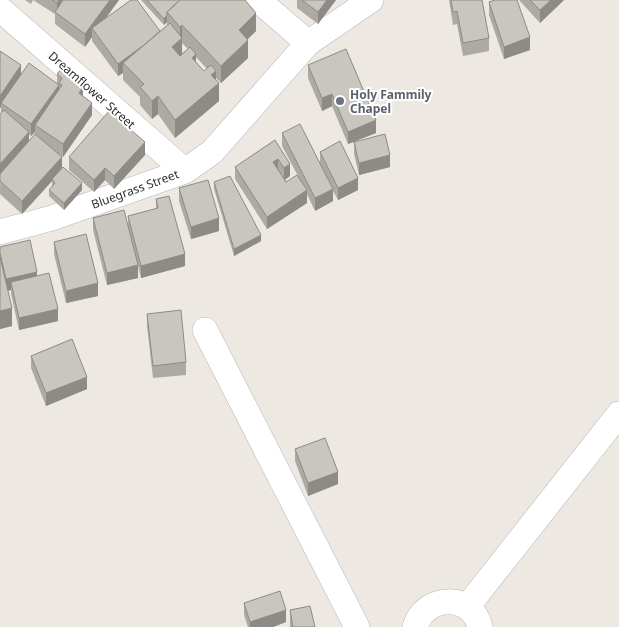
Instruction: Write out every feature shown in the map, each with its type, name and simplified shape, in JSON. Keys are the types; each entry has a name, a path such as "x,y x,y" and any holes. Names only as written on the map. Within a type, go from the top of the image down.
{"street":[{"path":"258,0 308,43"},
{"name":"Bluegrass Street","path":"0,231 52,218 185,171 212,152 308,43 371,0"},
{"name":"Dreamflower Street","path":"0,9 185,171"},
{"path":"205,330 357,627"},
{"path":"415,627 420,615 437,602 458,602 473,617 619,414"}],"building":[{"path":"63,0 110,0 85,34 55,12"},
{"path":"131,0 137,0 160,31 118,64 92,28"},
{"path":"147,0 180,0 167,12 164,19"},
{"path":"180,0 245,0 256,13 239,30 248,40 221,66 167,12"},
{"path":"302,0 327,0 318,12"},
{"path":"451,0 482,0 489,38 463,43 457,11 453,12"},
{"path":"495,0 517,0 530,37 504,47 489,2"},
{"path":"530,0 551,0 540,10"},
{"path":"170,23 182,38 172,47 180,56 190,47 196,54 192,58 204,71 211,65 216,71 211,75 219,83 175,120 158,96 152,101 140,87 144,84 123,63"},
{"name":"Holy Fammily Chapel","path":"346,49 376,120 348,132 332,94 322,98 308,65"},
{"path":"0,51 21,65 0,96"},
{"path":"29,63 59,85 31,124 1,103"},
{"path":"62,68 83,87 79,93 92,103 63,144 35,125 62,85 59,83 62,78 57,74"},
{"path":"4,110 29,132 0,164 0,114"},
{"path":"109,111 145,142 114,176 105,168 94,180 69,157"},
{"path":"300,124 333,189 315,198 282,133"},
{"path":"35,134 62,157 22,201 0,181 0,174"},
{"path":"385,134 390,155 359,163 354,142"},
{"path":"275,140 290,164 284,168 278,159 273,162 286,182 297,175 307,190 267,217 235,167"},
{"path":"340,141 358,178 338,188 320,152"},
{"path":"63,167 82,183 64,203 49,190 55,183 52,179"},
{"path":"230,176 261,235 234,249 214,182"},
{"path":"208,180 219,218 191,227 179,188"},
{"path":"169,196 185,254 141,266 128,216 158,208 156,199"},
{"path":"124,210 138,265 107,273 93,218"},
{"path":"86,234 98,283 66,291 54,242"},
{"path":"30,240 37,272 6,279 0,247"},
{"path":"0,257 12,308 0,311"},
{"path":"49,273 58,309 19,318 11,282"},
{"path":"181,310 186,362 153,366 147,314"},
{"path":"72,339 87,377 46,393 31,356"},
{"path":"325,438 338,472 308,483 295,449"},
{"path":"280,591 286,610 250,622 244,603"},
{"path":"310,606 315,627 293,627 290,610"}],"place":[{"name":"Holy Fammily Chapel","path":"340,101"}]}
